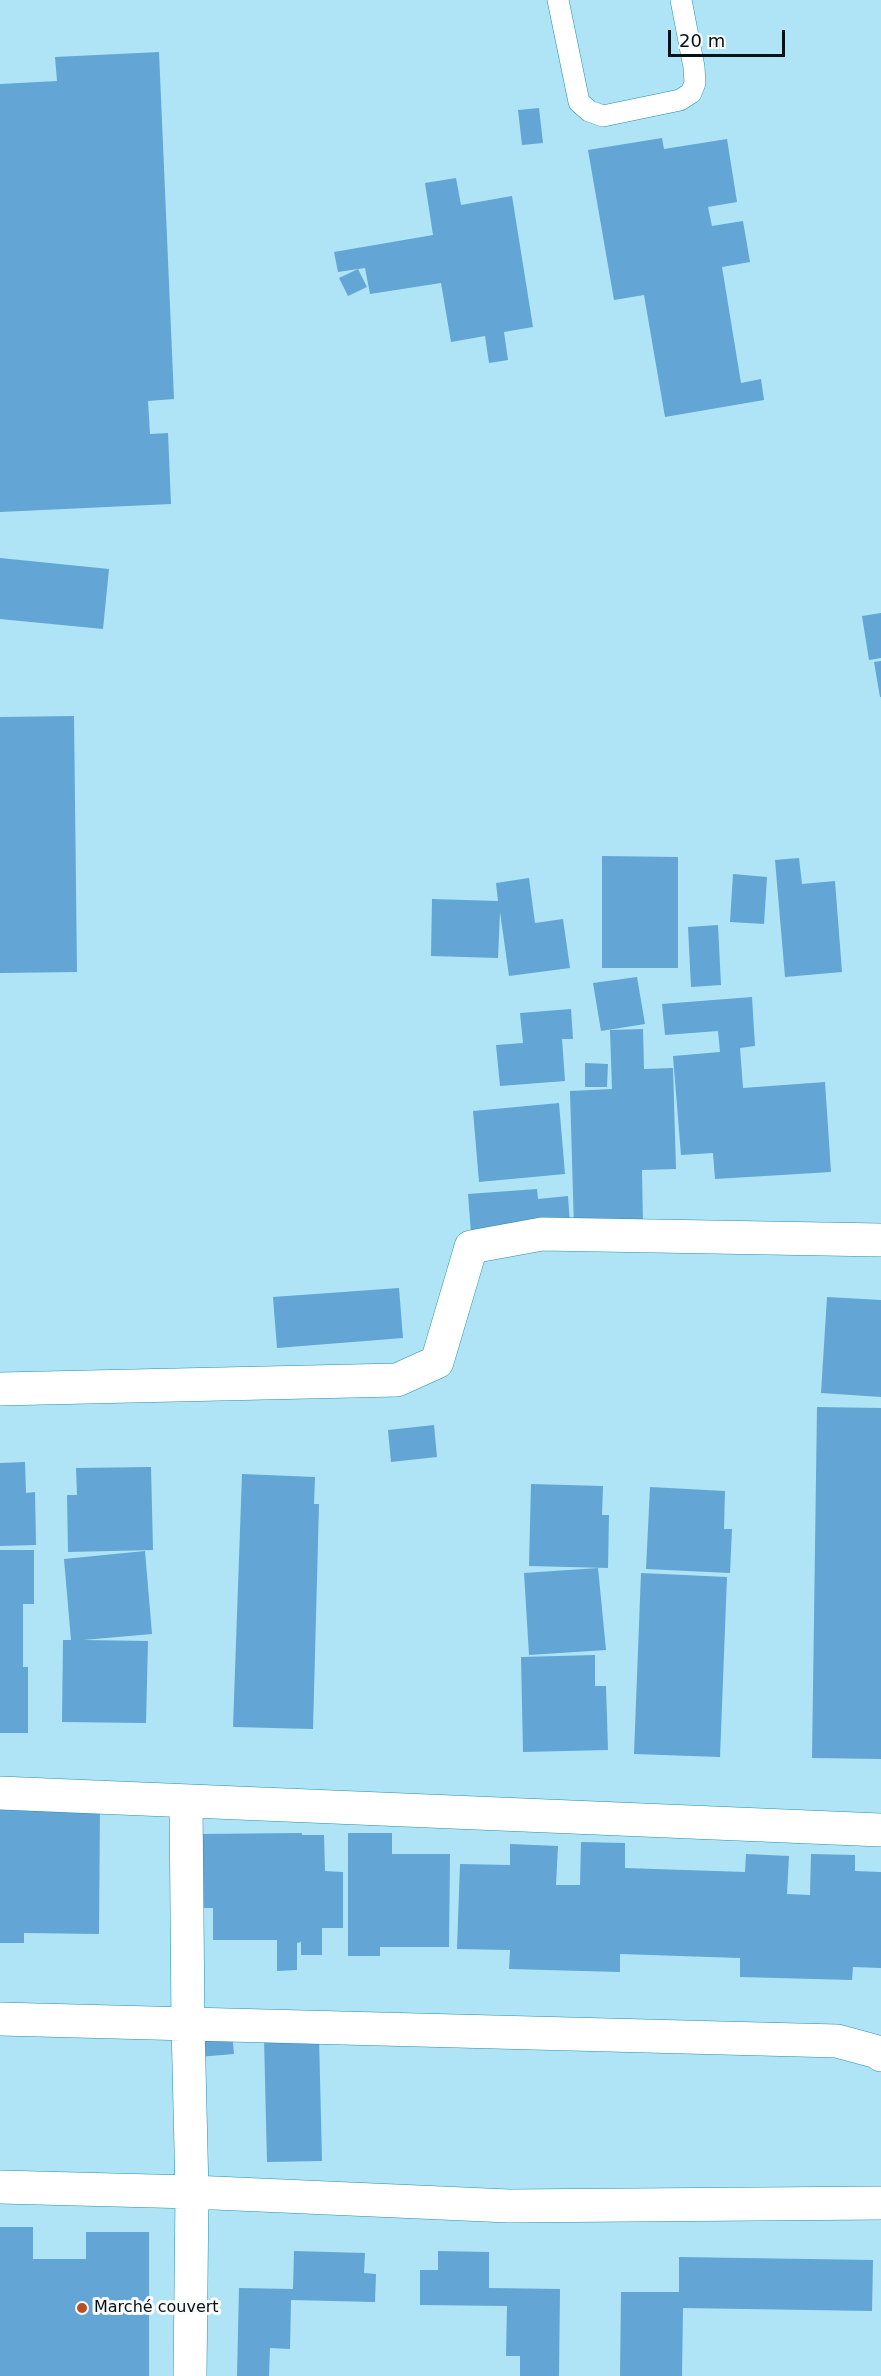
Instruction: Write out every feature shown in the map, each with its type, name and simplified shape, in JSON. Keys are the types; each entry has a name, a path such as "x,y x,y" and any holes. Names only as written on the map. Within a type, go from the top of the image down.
{"street":[{"path":"0,1389 397,1380 436,1362 471,1247 542,1234 881,1240"},
{"path":"0,1793 881,1830"},
{"path":"186,1801 192,2192 190,2376"},
{"path":"0,2019 837,2041 878,2052 881,2055"},
{"path":"0,2187 192,2192 509,2206 881,2203"}],"lane":[{"path":"558,0 579,102 589,111 603,116 680,100 691,93 695,83 694,67 681,0"}],"building":[{"path":"159,52 174,399 148,401 150,434 168,433 171,504 0,512 0,84 57,81 55,57"},
{"path":"539,108 543,143 522,145 518,110"},
{"path":"662,138 664,149 727,139 737,202 708,207 712,226 743,221 750,262 722,267 741,383 761,379 764,400 665,417 644,295 614,300 588,150"},
{"path":"456,178 461,205 512,196 533,327 504,332 508,360 489,363 485,336 451,342 441,283 370,294 365,268 338,272 334,252 433,235 425,183"},
{"path":"358,269 367,287 348,296 339,278"},
{"path":"0,558 109,569 103,629 0,619"},
{"path":"881,613 881,658 869,660 862,616"},
{"path":"881,661 881,697 880,697 874,662"},
{"path":"74,716 77,972 0,973 0,717"},
{"path":"602,856 678,857 678,968 602,968"},
{"path":"799,858 802,884 835,881 842,972 785,977 775,860"},
{"path":"733,874 767,877 764,924 730,922"},
{"path":"529,878 535,923 563,919 570,968 509,976 500,912 498,958 431,956 432,899 498,901 496,883"},
{"path":"718,925 721,985 691,987 688,927"},
{"path":"637,977 645,1024 601,1031 593,983"},
{"path":"752,997 755,1046 740,1048 743,1088 825,1082 831,1172 715,1179 713,1153 681,1155 673,1056 720,1052 718,1031 665,1035 662,1004"},
{"path":"571,1009 573,1039 562,1039 565,1081 500,1086 496,1045 523,1043 520,1013"},
{"path":"643,1029 644,1069 673,1068 676,1169 642,1170 643,1226 574,1228 570,1091 612,1089 610,1030"},
{"path":"585,1063 608,1064 607,1087 585,1087"},
{"path":"559,1103 565,1174 479,1182 473,1111"},
{"path":"537,1189 538,1199 568,1196 570,1225 471,1233 468,1194"},
{"path":"399,1288 403,1338 277,1348 273,1297"},
{"path":"827,1297 881,1300 881,1397 821,1393"},
{"path":"817,1407 881,1408 881,1759 812,1758"},
{"path":"434,1425 437,1457 391,1462 388,1430"},
{"path":"25,1462 26,1493 35,1492 36,1545 0,1546 0,1463"},
{"path":"151,1467 153,1550 68,1552 67,1495 77,1495 76,1468"},
{"path":"242,1474 315,1477 314,1504 319,1504 313,1729 233,1727"},
{"path":"531,1484 603,1486 602,1515 609,1515 608,1568 529,1566"},
{"path":"650,1487 725,1491 724,1529 732,1529 730,1573 646,1569"},
{"path":"0,1550 34,1550 34,1604 23,1604 23,1667 28,1667 28,1733 0,1733"},
{"path":"145,1551 152,1634 83,1640 148,1641 146,1723 62,1722 63,1640 71,1640 64,1559"},
{"path":"598,1568 606,1650 529,1655 524,1573"},
{"path":"641,1573 727,1577 720,1757 634,1754"},
{"path":"595,1655 595,1686 606,1686 608,1750 523,1752 521,1657"},
{"path":"0,1800 100,1800 99,1934 24,1933 24,1943 0,1943"},
{"path":"302,1833 302,1835 324,1835 325,1871 343,1872 343,1928 322,1928 322,1955 301,1955 301,1942 297,1943 297,1970 277,1971 277,1940 213,1940 213,1908 198,1908 197,1834"},
{"path":"348,1833 392,1833 392,1854 450,1854 449,1947 380,1947 380,1956 348,1956"},
{"path":"581,1842 625,1843 625,1868 745,1872 746,1854 789,1856 787,1894 810,1895 811,1854 855,1855 855,1871 881,1872 881,1968 853,1967 852,1980 740,1977 740,1958 620,1954 620,1972 509,1969 510,1950 457,1949 460,1864 510,1865 510,1844 558,1846 556,1885 580,1885"},
{"path":"232,2032 234,2054 198,2057 196,2034"},
{"path":"319,2036 322,2161 267,2162 264,2038"},
{"name":"Marché couvert","path":"0,2227 33,2227 33,2259 86,2259 86,2232 149,2232 149,2376 0,2376"},
{"path":"294,2251 365,2253 364,2273 376,2274 375,2302 291,2300 290,2349 270,2348 269,2376 237,2376 239,2288 293,2289"},
{"path":"438,2251 489,2252 489,2288 560,2289 559,2376 520,2376 520,2356 506,2356 507,2306 420,2305 420,2270 438,2270"},
{"path":"679,2257 873,2260 872,2311 683,2308 682,2376 620,2376 621,2292 679,2292"}],"place":[{"name":"Marché couvert","path":"82,2308"}]}
